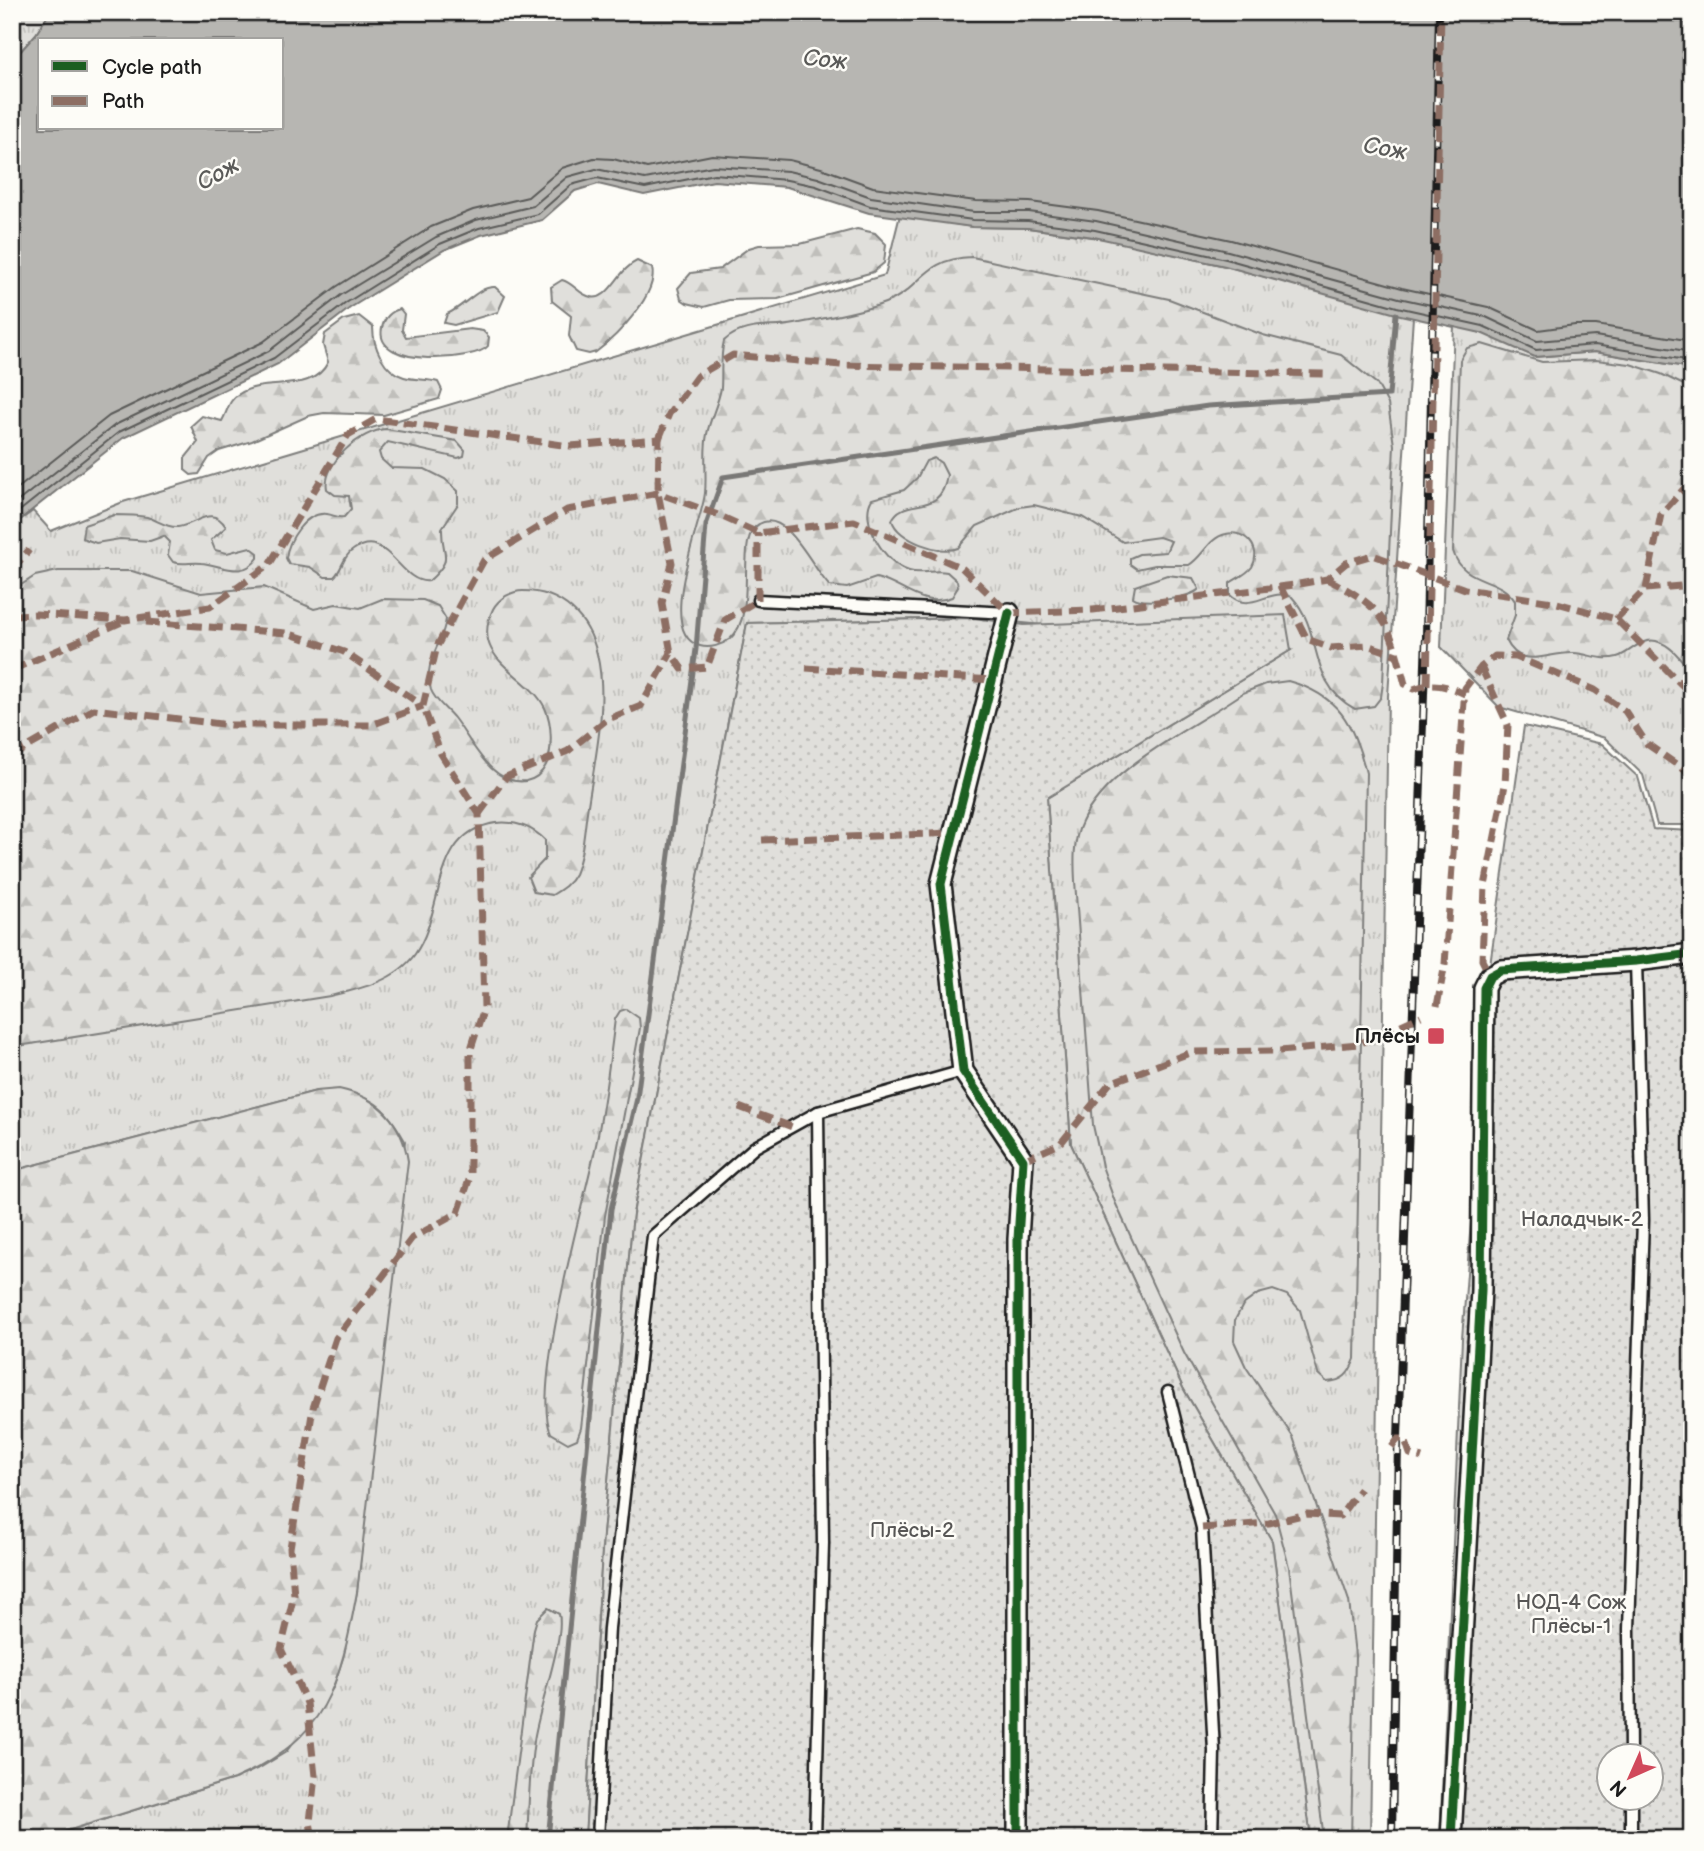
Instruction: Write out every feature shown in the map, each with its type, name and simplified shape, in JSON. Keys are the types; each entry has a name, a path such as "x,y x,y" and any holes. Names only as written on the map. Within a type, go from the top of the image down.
{"street":[{"path":"1009,613 941,884 963,1071 1023,1160 1018,1239 1017,1839"},
{"path":"1451,1839 1481,1290 1484,988 1490,976 1501,970 1636,961 1692,954"}],"lane":[{"path":"758,600 1009,613"},
{"path":"1630,1742 1629,1629 1643,1220 1636,961"},
{"path":"598,1839 609,1628 653,1236 755,1147 818,1112 963,1071"},
{"path":"815,1839 823,1543 818,1112"},
{"path":"1168,1392 1202,1528 1214,1751 1212,1839"},
{"path":"1631,1812 1631,1839"}],"green space":[{"path":"12,12 50,12 36,34 12,61"},
{"path":"900,215 972,227 1028,228 1106,239 1225,266 1413,317 1388,696 1370,1839 1311,1839 1272,1541 1183,1388 1071,1144 1047,798 1291,650 974,618 747,623 633,1214 603,1535 585,1839 41,1839 234,1779 261,1767 286,1752 333,1688 343,1658 357,1592 405,1141 387,1115 370,1100 347,1094 316,1091 12,1171 12,526 33,511 51,531 123,502 885,275"},
{"path":"857,229 875,233 886,244 884,263 873,272 778,299 729,300 704,307 681,299 678,288 691,273 720,269 749,248 759,245 800,244"},
{"path":"972,257 1169,299 1263,335 1341,355 1377,384 1388,404 1394,445 1383,683 1381,697 1374,706 1355,709 1329,685 1308,625 1292,597 1276,595 1245,602 1230,595 1230,583 1245,574 1255,560 1253,547 1245,537 1233,533 1220,536 1189,565 1155,565 1137,569 1130,564 1130,558 1139,554 1166,552 1171,541 1159,537 1123,542 1082,517 1034,505 1020,507 977,526 958,548 950,550 931,547 902,534 892,520 905,508 930,502 938,497 947,475 941,463 934,458 926,461 917,478 904,490 872,499 869,519 871,530 883,551 900,567 914,572 947,572 957,581 958,587 952,597 941,600 921,598 876,578 847,588 830,586 790,533 770,521 759,524 752,532 748,544 746,594 739,627 730,639 712,647 700,646 687,637 681,621 684,576 705,493 706,441 721,388 724,341 740,331 795,324 885,303 898,297 942,263"},
{"path":"637,261 652,268 649,290 643,302 624,326 596,352 589,354 576,351 569,336 571,316 552,301 551,287 562,280 587,296 597,297 603,295 630,265"},
{"path":"495,287 505,296 498,312 454,325 444,323 447,314 477,293"},
{"path":"400,309 404,314 402,330 406,337 470,329 483,331 489,337 488,346 480,351 448,358 409,356 393,350 384,341 382,328 388,316"},
{"path":"359,316 373,327 377,350 385,364 404,377 438,382 442,390 439,399 384,415 324,413 308,416 252,441 219,451 209,458 199,474 191,475 185,470 185,458 198,442 191,426 202,416 222,421 233,399 249,389 311,379 321,372 328,362 323,345 325,334 344,320"},
{"path":"1454,325 1492,336 1535,357 1595,352 1692,368 1692,825 1657,825 1643,775 1605,738 1499,707 1441,647"},
{"path":"1482,344 1542,362 1596,360 1630,364 1661,374 1692,389 1692,673 1672,650 1656,641 1645,642 1611,658 1565,653 1528,658 1512,650 1506,640 1515,615 1515,601 1500,587 1465,570 1453,551 1460,360 1467,348"},
{"path":"386,429 457,441 465,450 464,456 458,458 388,442 379,452 381,459 391,468 425,469 445,479 458,491 458,504 442,528 445,561 437,573 429,581 419,580 376,545 365,545 349,553 334,577 325,577 310,567 289,564 287,551 305,522 319,514 344,517 351,509 349,496 335,495 327,489 327,479 337,459 366,435"},
{"path":"114,515 147,517 174,527 209,516 215,517 226,527 211,540 215,550 227,553 250,547 258,553 258,558 252,565 238,570 201,563 173,562 168,555 170,542 164,536 150,541 120,539 96,543 82,538 84,525"},
{"path":"58,571 132,571 201,593 264,587 314,609 336,604 360,608 382,599 423,600 438,606 446,619 429,671 431,690 484,760 503,776 514,781 533,779 544,768 551,744 549,721 537,696 494,654 488,641 487,627 496,605 502,598 515,592 537,592 561,601 572,609 588,629 597,654 601,693 599,733 583,843 573,878 552,895 534,892 528,877 545,859 545,840 523,826 510,823 496,823 475,829 460,841 450,857 442,875 425,936 415,954 388,977 330,996 12,1047 12,591 35,576"},
{"path":"1167,575 1193,578 1199,589 1187,595 1167,599 1146,600 1133,597 1135,586"},
{"name":"Плёсы-2","path":"1285,615 1291,650 1047,798 1071,1144 1183,1388 1272,1541 1311,1839 585,1839 603,1535 633,1214 747,623 974,618 1024,625"},
{"path":"1288,681 1320,694 1342,714 1356,740 1366,773 1355,1359 1345,1376 1327,1382 1318,1374 1300,1310 1287,1295 1273,1290 1258,1294 1243,1305 1235,1320 1234,1341 1246,1367 1293,1437 1349,1601 1355,1655 1351,1839 1324,1839 1289,1567 1275,1514 1184,1353 1115,1202 1102,1166 1093,1125 1075,881 1075,851 1079,829 1094,802 1111,784 1153,750 1243,693 1266,684"},
{"path":"1524,726 1602,744 1638,777 1653,829 1692,831 1692,1271 1685,1326 1692,1319 1692,1839 1440,1839 1462,1339 1491,957"},
{"path":"626,1009 639,1018 640,1028 605,1216 581,1428 577,1439 568,1443 551,1433 546,1410 553,1336 600,1125 615,1019 620,1011"},
{"path":"339,1089 365,1098 386,1113 400,1134 408,1161 357,1592 344,1655 335,1681 324,1705 309,1727 290,1746 234,1779 41,1839 12,1839 12,1171 316,1091"},
{"path":"548,1608 559,1614 560,1625 555,1657 534,1741 527,1839 507,1839 534,1629 537,1619"}],"water":[{"name":"Сож","path":"50,12 1692,12 1692,368 1595,352 1535,357 1481,333 1396,314 1225,266 1094,237 1028,228 972,227 869,213 787,187 714,181 644,195 598,184 575,191 542,220 481,235 444,250 350,308 278,364 123,438 12,526 12,61 36,34"}],"waterway":[{"path":"548,1839 611,1209 637,1098 696,649 706,525 723,477 1208,406 1389,395 1396,314"}],"railway":[{"path":"1392,1839 1398,1439 1426,636 1439,12"}],"marked path":[{"path":"1427,685 1441,12"},
{"path":"659,439 669,414 697,376 733,355 841,365 1326,374"},
{"path":"12,615 125,620 210,607 269,565 348,435 376,419 570,446 659,439 658,493 672,563 662,603 671,653 682,669 707,667 725,620 758,600 758,533"},
{"path":"1646,589 1661,514 1692,480"},
{"path":"313,1839 310,1822 315,1776 307,1703 281,1649 294,1595 290,1548 313,1408 336,1338 412,1238 458,1213 470,1177 470,1052 484,1008 479,814 441,754 423,706 437,646 484,560 567,510 658,493 758,533 854,521 962,568 1009,613 1093,610 1294,585 1327,579 1346,563 1373,555 1465,589 1553,602 1616,619 1692,695"},
{"path":"12,570 29,550"},
{"path":"1327,579 1362,599 1382,619 1394,645 1405,684 1414,689 1427,685 1440,686 1465,694"},
{"path":"1616,619 1646,589 1692,585"},
{"path":"1280,586 1307,639 1331,648 1367,645 1397,655"},
{"path":"12,670 122,622"},
{"path":"146,622 287,633 344,652 423,706"},
{"path":"479,814 506,777 568,751 606,720 641,706 671,653"},
{"path":"1437,1006 1445,964 1465,688 1481,667 1495,656 1516,657 1595,690 1625,711 1647,744 1692,775"},
{"path":"1481,667 1508,725 1505,785 1485,886 1482,960 1490,976"},
{"path":"806,668 992,680"},
{"path":"12,756 94,709 230,725 371,725 423,706"},
{"path":"762,840 954,833"},
{"path":"1023,1160 1060,1144 1110,1083 1192,1052 1280,1051 1359,1044 1421,1016"},
{"path":"739,1107 792,1127"},
{"path":"1392,1447 1398,1439 1405,1439 1410,1454 1422,1458"},
{"path":"1202,1528 1269,1523 1307,1514 1340,1516 1360,1489"}],"cycle path":[{"path":"1009,613 941,884 963,1071 1023,1160 1018,1239 1018,1839"},
{"path":"1451,1839 1481,1290 1484,988 1490,976 1501,970 1636,961 1692,954"}],"place":[{"name":"Плёсы","path":"1436,1036"}],"park label":[{"name":"Наладчык-2","path":"1582,1219"},
{"name":"НОД-4 Сож Плёсы-1","path":"1571,1614"}]}
